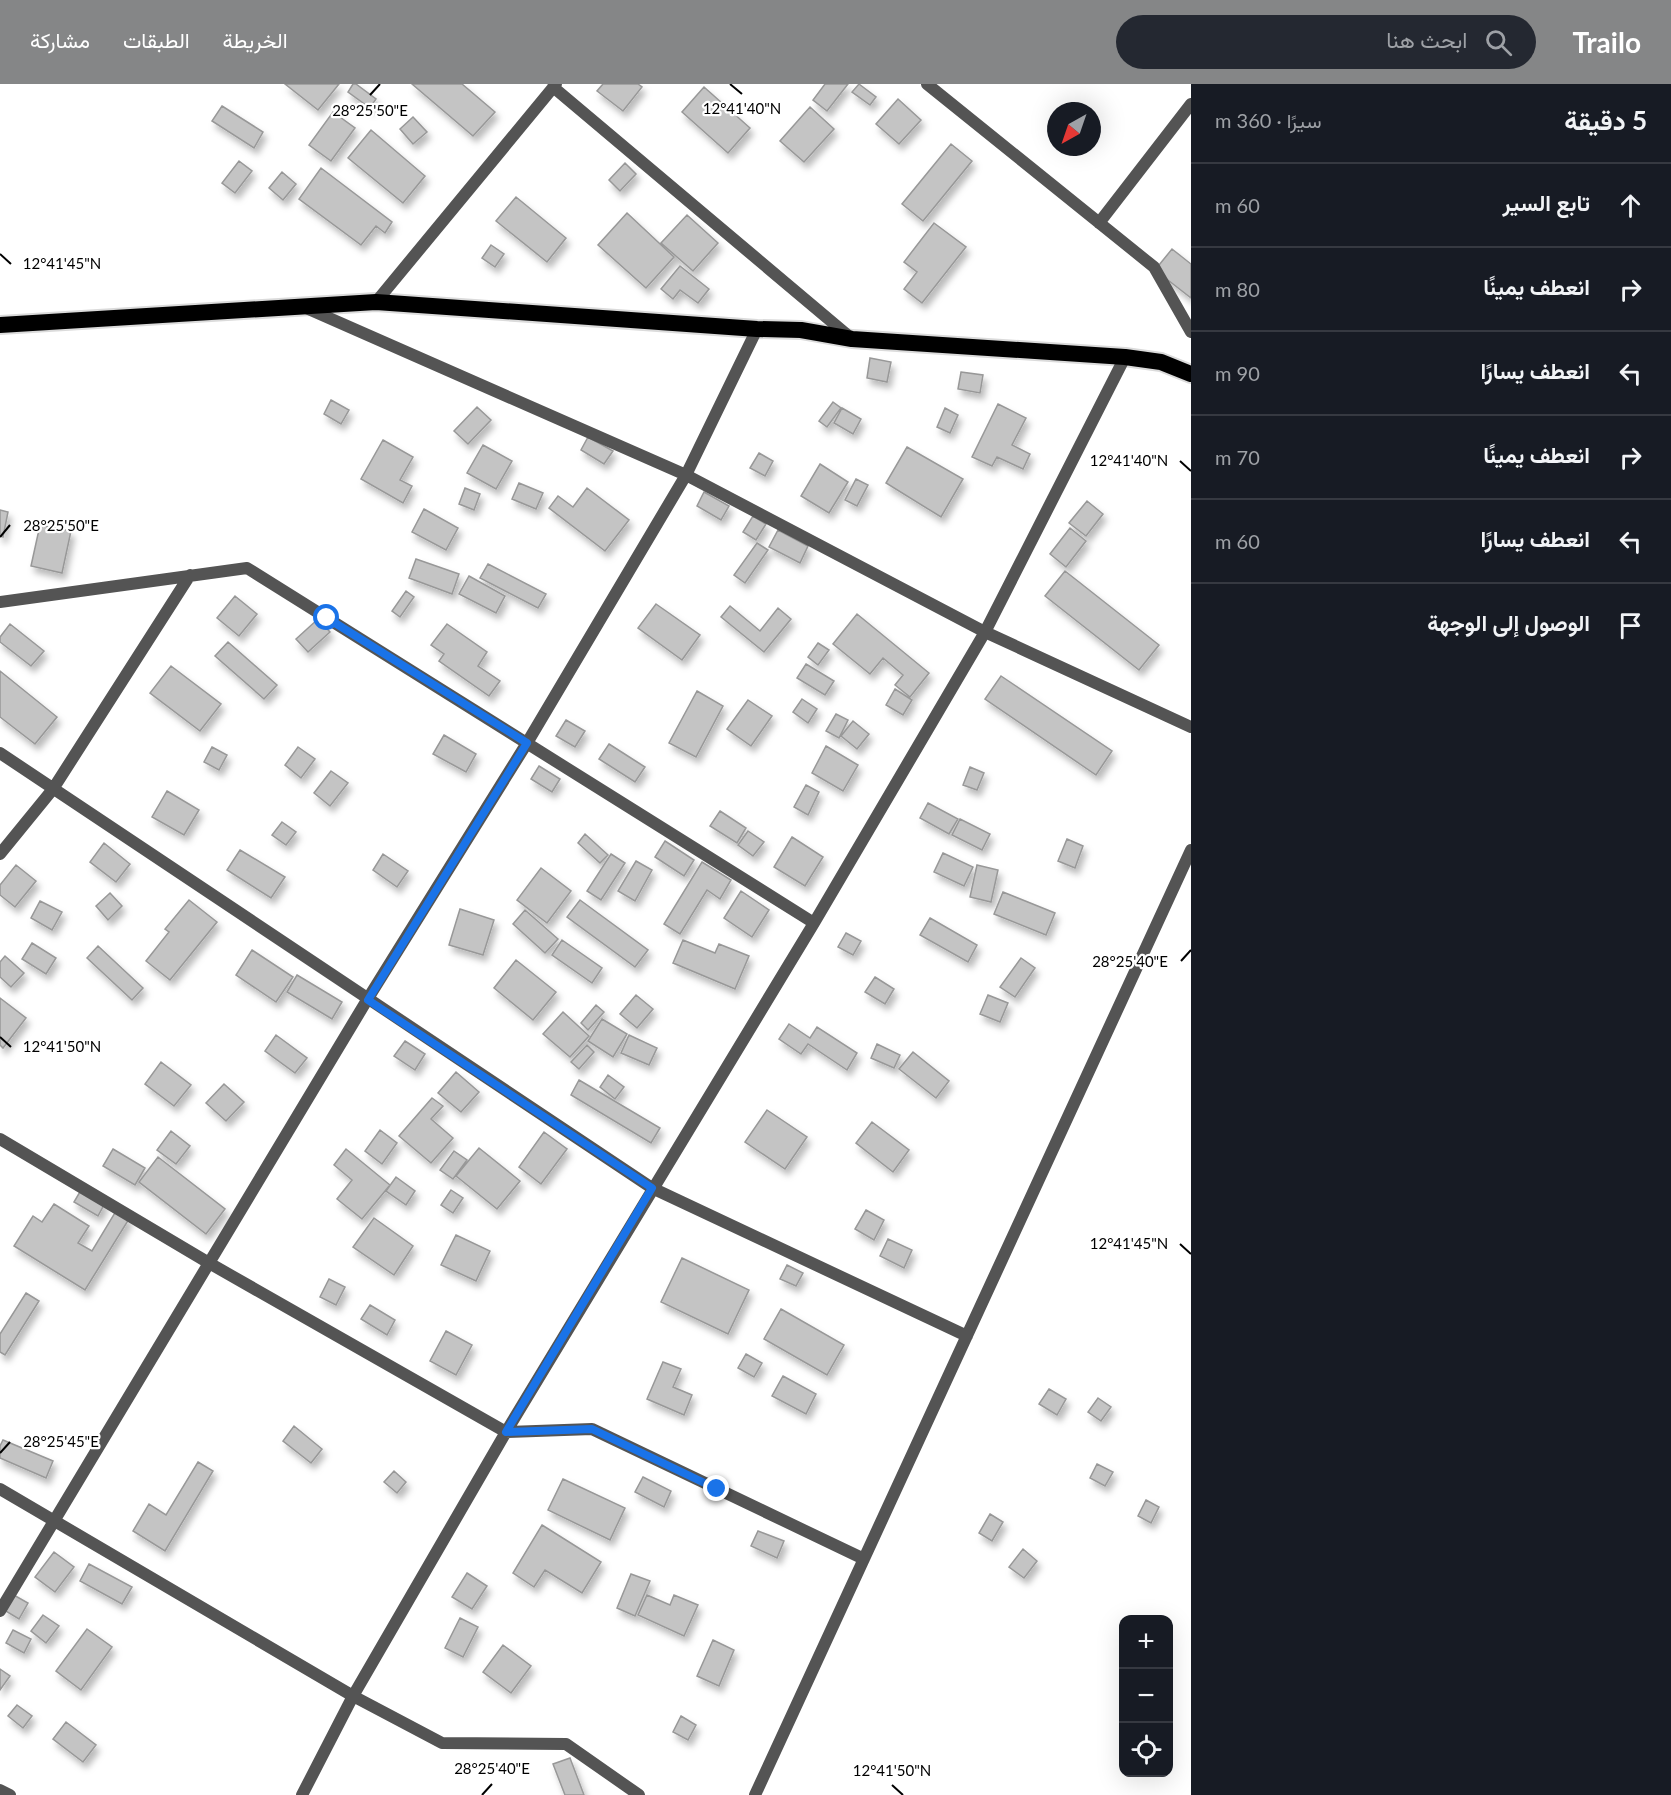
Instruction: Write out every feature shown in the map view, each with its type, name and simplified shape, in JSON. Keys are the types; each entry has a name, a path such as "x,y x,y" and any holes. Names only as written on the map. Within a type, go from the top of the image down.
{"highway":[{"path":"0,325 376,302 758,329 801,330 852,339 1125,357 1161,362 1191,374"}],"street":[{"path":"927,84 1154,267 1191,332"},
{"path":"376,302 555,86 852,339"},
{"path":"1099,223 1191,104"},
{"path":"303,307 686,475 985,632 1191,727"},
{"path":"0,1611 368,1000 527,743 686,475 758,329"},
{"path":"302,1795 353,1696 506,1432 814,923 985,632 1125,357"},
{"path":"0,602 247,568 814,923"},
{"path":"0,854 53,789 190,575"},
{"path":"0,753 652,1188 967,1335"},
{"path":"755,1795 1191,850"},
{"path":"0,1139 209,1263 506,1432 592,1429 864,1560"},
{"path":"0,1489 52,1522 353,1696 442,1743 566,1744 639,1795"},
{"path":"0,1790 10,1795"}],"building":[{"path":"285,84 339,84 318,110"},
{"path":"353,84 376,99 370,108 348,92"},
{"path":"412,84 462,84 495,112 473,136"},
{"path":"603,84 638,84 642,87 623,111 597,91"},
{"path":"825,84 848,84 827,111 813,100"},
{"path":"859,84 876,97 870,105 852,92"},
{"path":"704,87 750,128 728,153 682,112"},
{"path":"898,99 921,120 899,144 876,124"},
{"path":"222,106 263,132 254,148 212,121"},
{"path":"810,107 834,129 804,162 780,141"},
{"path":"333,112 355,128 331,161 309,145"},
{"path":"413,117 427,132 413,144 400,129"},
{"path":"371,130 425,176 403,203 348,158"},
{"path":"951,144 972,161 923,221 902,204"},
{"path":"239,161 252,171 235,193 222,183"},
{"path":"625,163 636,174 620,191 609,180"},
{"path":"321,168 392,222 385,233 376,226 361,245 299,199"},
{"path":"282,172 296,184 283,200 269,188"},
{"path":"516,197 566,238 547,262 496,221"},
{"path":"627,213 674,257 646,288 598,245"},
{"path":"687,215 718,243 693,271 661,243"},
{"path":"934,223 966,247 922,303 904,289 917,272 904,262"},
{"path":"491,245 504,254 495,267 482,258"},
{"path":"1172,249 1191,264 1191,298 1155,270"},
{"path":"680,266 709,289 698,303 680,290 673,299 661,289"},
{"path":"870,358 891,362 887,382 867,378"},
{"path":"961,372 983,375 980,393 958,389"},
{"path":"331,400 349,410 341,424 324,414"},
{"path":"833,402 841,408 827,427 819,421"},
{"path":"998,404 1026,418 1012,445 1030,454 1023,469 997,457 992,466 972,457"},
{"path":"477,407 491,420 468,444 454,431"},
{"path":"842,408 861,419 853,434 834,423"},
{"path":"945,408 958,415 950,433 937,427"},
{"path":"588,437 613,451 604,464 581,450"},
{"path":"383,440 413,457 400,480 412,486 403,503 361,479"},
{"path":"483,445 512,461 496,489 467,473"},
{"path":"907,447 963,479 941,517 886,483"},
{"path":"759,453 773,461 765,476 750,468"},
{"path":"820,464 848,482 829,513 801,496"},
{"path":"856,479 868,485 857,506 845,500"},
{"path":"519,483 543,493 536,509 512,499"},
{"path":"465,488 480,494 474,510 459,504"},
{"path":"587,488 629,520 605,551 549,508 558,496 573,507"},
{"path":"704,492 729,506 721,520 697,506"},
{"path":"1087,501 1103,514 1086,536 1069,523"},
{"path":"424,509 458,528 446,550 412,532"},
{"path":"0,510 8,512 3,537 0,536"},
{"path":"753,516 766,524 756,540 743,532"},
{"path":"40,525 71,531 62,573 31,566"},
{"path":"1070,528 1086,541 1066,567 1050,554"},
{"path":"778,530 808,546 800,563 769,547"},
{"path":"757,543 768,550 745,583 734,575"},
{"path":"416,559 459,574 452,594 409,578"},
{"path":"488,564 546,594 538,608 480,578"},
{"path":"1065,571 1159,645 1139,670 1045,596"},
{"path":"469,576 505,596 496,613 459,594"},
{"path":"406,591 414,597 400,617 392,611"},
{"path":"235,596 257,614 239,636 217,618"},
{"path":"656,604 700,635 682,660 638,628"},
{"path":"730,606 760,631 778,608 791,619 764,652 721,617"},
{"path":"857,614 929,673 910,697 895,685 903,675 883,658 870,674 833,644"},
{"path":"318,619 330,632 308,652 296,639"},
{"path":"10,624 44,651 31,666 0,642 0,637"},
{"path":"447,624 487,652 478,666 500,681 489,696 439,661 444,654 431,645"},
{"path":"228,642 277,685 264,699 215,656"},
{"path":"818,643 829,650 818,665 808,657"},
{"path":"806,664 834,681 825,695 797,678"},
{"path":"171,666 221,704 200,731 150,693"},
{"path":"0,671 57,717 35,744 0,717"},
{"path":"1001,676 1112,751 1096,775 985,699"},
{"path":"895,689 912,700 903,715 886,705"},
{"path":"697,691 723,706 696,757 669,743"},
{"path":"802,699 817,709 808,723 793,712"},
{"path":"748,700 772,716 751,746 727,729"},
{"path":"836,714 848,720 839,738 826,731"},
{"path":"566,720 585,731 575,747 556,736"},
{"path":"853,721 869,734 857,749 841,736"},
{"path":"444,735 476,754 466,772 433,754"},
{"path":"609,744 645,767 635,782 599,759"},
{"path":"826,746 858,765 843,791 812,773"},
{"path":"212,747 227,755 219,770 204,762"},
{"path":"298,747 315,759 301,778 285,765"},
{"path":"539,766 560,779 552,792 531,779"},
{"path":"970,767 984,773 977,790 963,785"},
{"path":"331,771 348,783 330,806 314,793"},
{"path":"806,785 819,792 808,815 794,807"},
{"path":"167,791 199,810 184,835 152,817"},
{"path":"928,803 958,819 949,834 920,818"},
{"path":"720,811 746,828 737,843 710,826"},
{"path":"960,819 990,834 982,850 952,835"},
{"path":"282,822 296,832 286,845 272,835"},
{"path":"748,831 764,842 753,856 738,845"},
{"path":"585,834 608,855 600,863 578,843"},
{"path":"792,837 823,857 805,886 774,867"},
{"path":"1067,839 1083,846 1075,868 1058,861"},
{"path":"665,841 694,860 684,876 655,857"},
{"path":"104,843 130,864 116,882 90,862"},
{"path":"240,850 285,877 271,898 227,870"},
{"path":"943,853 973,867 964,886 934,872"},
{"path":"383,854 408,871 397,887 373,870"},
{"path":"611,854 625,863 601,900 587,891"},
{"path":"636,861 652,870 635,901 618,891"},
{"path":"702,862 731,880 720,899 707,890 680,934 664,924"},
{"path":"16,865 36,881 15,907 0,895 0,885"},
{"path":"977,865 998,870 991,902 970,897"},
{"path":"541,868 571,891 547,923 517,900"},
{"path":"741,891 769,910 752,937 724,918"},
{"path":"1003,892 1055,913 1046,935 994,914"},
{"path":"110,893 122,906 108,920 96,906"},
{"path":"189,900 217,922 170,980 146,961 169,932 165,929"},
{"path":"580,900 648,950 635,967 567,917"},
{"path":"40,901 62,912 52,930 31,918"},
{"path":"460,909 494,920 483,955 449,945"},
{"path":"525,910 558,939 545,953 513,924"},
{"path":"930,918 977,945 968,962 920,935"},
{"path":"846,933 861,941 853,955 838,947"},
{"path":"562,940 602,968 592,983 552,955"},
{"path":"683,940 715,953 719,944 749,956 735,989 673,963"},
{"path":"32,943 56,958 46,974 22,959"},
{"path":"98,946 143,988 132,1000 87,958"},
{"path":"252,950 293,977 276,1002 236,975"},
{"path":"5,956 24,973 11,987 0,977 0,962"},
{"path":"1021,958 1035,968 1015,997 1000,987"},
{"path":"516,960 556,992 533,1020 494,988"},
{"path":"297,975 342,1002 332,1019 287,992"},
{"path":"875,977 894,989 885,1004 865,992"},
{"path":"636,995 653,1009 637,1028 620,1014"},
{"path":"988,995 1008,1003 1000,1022 980,1014"},
{"path":"0,998 26,1018 3,1048 0,1045"},
{"path":"596,1005 604,1012 588,1030 581,1023"},
{"path":"563,1012 589,1036 570,1057 543,1034"},
{"path":"602,1019 627,1034 613,1057 588,1041"},
{"path":"789,1024 810,1038 817,1027 857,1053 847,1070 808,1044 801,1054 779,1039"},
{"path":"276,1035 307,1058 295,1073 265,1051"},
{"path":"629,1035 657,1048 649,1065 621,1053"},
{"path":"405,1041 425,1054 415,1070 394,1056"},
{"path":"877,1044 900,1055 894,1068 871,1058"},
{"path":"587,1045 594,1052 579,1069 571,1062"},
{"path":"913,1052 949,1081 936,1098 899,1069"},
{"path":"161,1062 191,1085 174,1106 145,1084"},
{"path":"456,1072 479,1092 461,1112 438,1093"},
{"path":"608,1075 624,1087 615,1099 600,1087"},
{"path":"579,1080 660,1128 651,1143 571,1095"},
{"path":"224,1084 244,1102 226,1121 206,1103"},
{"path":"432,1098 443,1106 431,1119 453,1138 431,1163 399,1136"},
{"path":"767,1110 807,1137 785,1169 745,1142"},
{"path":"872,1122 909,1150 893,1172 856,1143"},
{"path":"380,1130 397,1143 382,1164 365,1151"},
{"path":"171,1131 190,1146 176,1164 157,1150"},
{"path":"544,1132 567,1149 541,1184 519,1167"},
{"path":"479,1148 520,1181 497,1209 456,1176"},
{"path":"113,1149 145,1168 135,1185 103,1166"},
{"path":"346,1149 390,1185 362,1219 337,1199 352,1180 334,1165"},
{"path":"454,1151 467,1160 453,1179 440,1170"},
{"path":"158,1157 225,1209 206,1234 139,1182"},
{"path":"396,1177 415,1191 406,1205 386,1191"},
{"path":"81,1190 105,1203 98,1216 74,1202"},
{"path":"451,1190 463,1198 453,1213 441,1205"},
{"path":"54,1204 89,1226 78,1243 92,1251 116,1211 129,1219 85,1290 14,1246 33,1216 42,1222"},
{"path":"866,1210 884,1220 874,1240 855,1229"},
{"path":"374,1218 413,1246 394,1275 353,1247"},
{"path":"456,1235 490,1251 476,1281 441,1265"},
{"path":"888,1239 912,1250 904,1268 880,1256"},
{"path":"682,1258 749,1290 728,1334 661,1302"},
{"path":"787,1265 803,1273 796,1286 780,1279"},
{"path":"329,1279 345,1287 336,1305 320,1297"},
{"path":"26,1293 39,1301 5,1355 0,1352 0,1334"},
{"path":"370,1305 395,1320 387,1335 361,1319"},
{"path":"781,1309 844,1345 827,1375 764,1339"},
{"path":"446,1331 472,1345 456,1375 430,1361"},
{"path":"746,1354 762,1363 754,1377 738,1368"},
{"path":"663,1362 681,1369 673,1387 692,1395 684,1415 647,1399"},
{"path":"783,1376 816,1394 806,1414 772,1396"},
{"path":"1049,1389 1066,1399 1057,1415 1039,1404"},
{"path":"1098,1398 1111,1407 1101,1421 1088,1412"},
{"path":"294,1426 322,1449 311,1463 283,1441"},
{"path":"3,1440 53,1461 46,1478 0,1458 0,1446"},
{"path":"198,1462 213,1471 165,1551 133,1531 149,1504 166,1515"},
{"path":"1097,1464 1113,1472 1105,1486 1090,1478"},
{"path":"394,1471 406,1482 397,1493 384,1482"},
{"path":"643,1477 671,1491 664,1507 635,1492"},
{"path":"563,1479 625,1508 610,1540 548,1510"},
{"path":"1146,1500 1159,1507 1151,1523 1138,1516"},
{"path":"990,1514 1003,1522 992,1541 979,1533"},
{"path":"542,1525 601,1562 582,1593 545,1570 534,1587 513,1573"},
{"path":"758,1531 784,1541 777,1558 751,1546"},
{"path":"1023,1549 1037,1561 1024,1578 1009,1567"},
{"path":"54,1552 74,1567 55,1592 35,1577"},
{"path":"89,1564 132,1587 122,1604 80,1581"},
{"path":"467,1573 487,1586 472,1609 452,1597"},
{"path":"631,1574 650,1581 635,1616 617,1608"},
{"path":"12,1594 28,1603 19,1619 4,1610"},
{"path":"647,1595 670,1605 674,1595 698,1605 684,1636 638,1615"},
{"path":"43,1615 59,1626 46,1643 31,1631"},
{"path":"460,1618 478,1627 463,1657 445,1648"},
{"path":"87,1629 112,1647 81,1690 56,1671"},
{"path":"13,1630 31,1639 24,1653 6,1643"},
{"path":"713,1640 734,1650 719,1686 697,1676"},
{"path":"503,1645 531,1666 511,1693 483,1672"},
{"path":"0,1669 10,1676 0,1690"},
{"path":"17,1705 32,1716 23,1728 8,1716"},
{"path":"681,1716 696,1725 688,1740 673,1732"},
{"path":"66,1722 96,1745 83,1762 53,1739"},
{"path":"570,1758 584,1795 565,1795 553,1764"}],"route":[{"path":"327,618 527,743 368,1000 652,1188 506,1432 592,1429 717,1489"}]}
